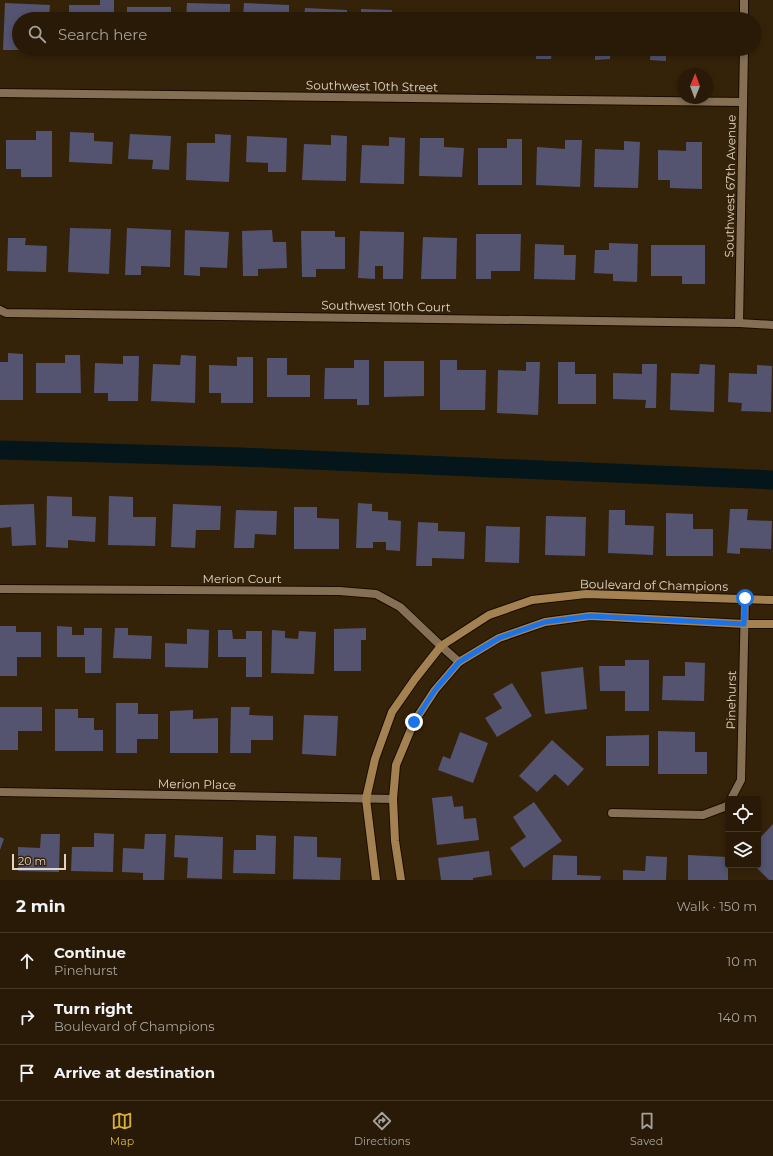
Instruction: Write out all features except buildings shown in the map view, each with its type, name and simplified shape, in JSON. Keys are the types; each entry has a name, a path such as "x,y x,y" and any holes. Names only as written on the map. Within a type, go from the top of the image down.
{"street":[{"path":"744,0 744,12"},
{"name":"Southwest 67th Avenue","path":"739,323 744,56"},
{"name":"Southwest 10th Street","path":"0,93 743,102"},
{"name":"Southwest 10th Court","path":"0,310 6,313 739,323 773,325"},
{"name":"Merion Court","path":"0,589 339,591 376,594 400,607 459,662"},
{"name":"Boulevard of Champions","path":"376,880 366,799 375,759 392,712 415,679 441,646 489,615 532,600 586,594 773,600"},
{"name":"Pinehurst","path":"733,796 741,780 745,598"},
{"path":"401,880 395,841 393,799 396,765 414,722 435,690 459,662 499,638 545,622 590,616 744,624 773,624"},
{"name":"Merion Place","path":"0,792 393,799"},
{"path":"612,813 703,815 725,807"}],"waterway":[{"path":"0,450 240,457 773,480"}],"route":[{"path":"414,722 435,690 459,662 499,638 545,622 590,616 744,624 745,598"}]}
